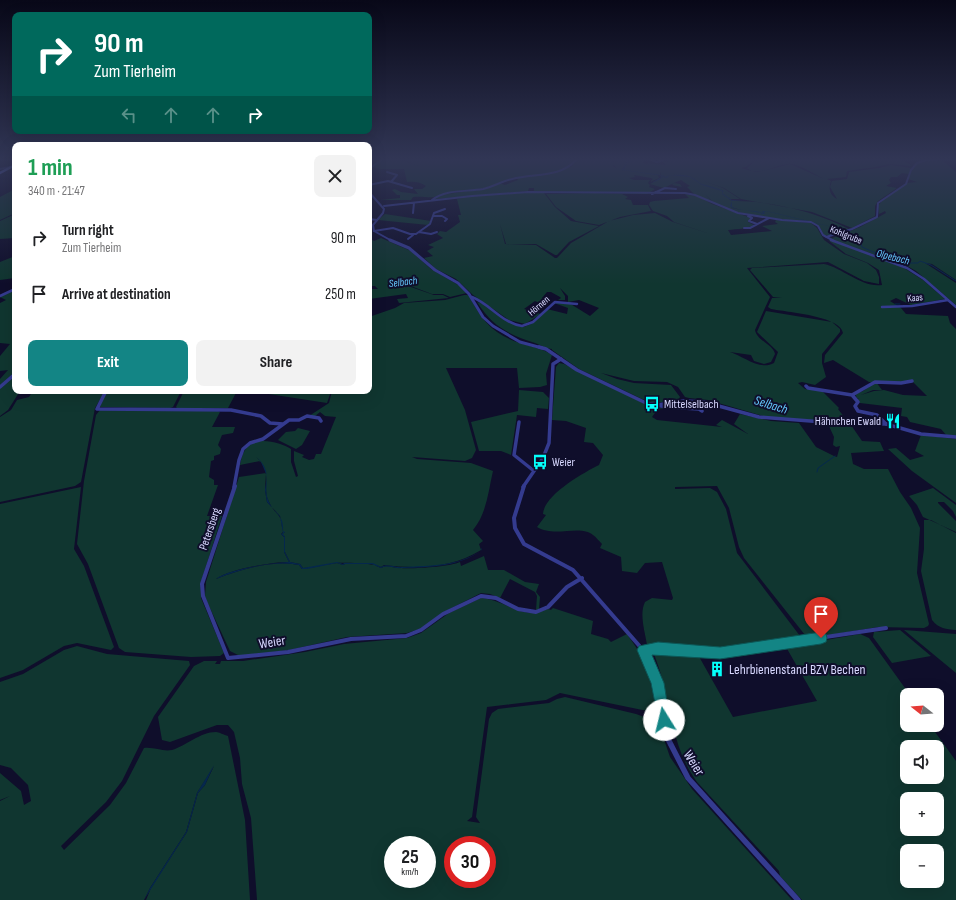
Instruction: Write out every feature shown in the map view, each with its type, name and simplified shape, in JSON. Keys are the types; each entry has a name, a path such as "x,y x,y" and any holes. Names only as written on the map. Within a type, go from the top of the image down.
{"street":[{"path":"377,200 384,206 432,200"},
{"name":"Kohlgrube","path":"707,200 738,213 811,222 818,226 826,237 907,268 924,279 956,307"},
{"path":"826,237 840,234 877,217 878,203 882,200"},
{"path":"413,213 414,203"},
{"path":"384,206 384,212 373,225 374,231 381,236 412,250 432,268 458,282 472,297 483,317 493,326 520,342 546,349 583,373 657,407 673,406 699,409 702,411"},
{"path":"408,239 430,224 436,212 445,210"},
{"path":"738,213 751,217 752,218 749,221 757,224"},
{"path":"433,216 445,217 447,219 445,221"},
{"path":"744,228 750,228 769,218"},
{"path":"372,219 377,220"},
{"path":"393,228 396,224"},
{"path":"374,231 393,228 413,235"},
{"path":"419,232 431,234 437,232"},
{"path":"0,296 12,291"},
{"name":"Hörnen","path":"472,297 507,321 525,326 530,324 555,302 577,304"},
{"name":"Kaas","path":"882,307 912,306 948,300"},
{"name":"Weier","path":"560,359 553,364 549,443 543,458 524,484 514,518 517,534 524,544 568,567 582,578 605,608 643,650 653,670 657,683 668,739 688,778 798,900"},
{"path":"0,386 12,376"},
{"path":"806,386 808,388 852,395 863,390 870,383 901,383 912,381"},
{"path":"104,394 96,409 231,410 261,416 270,423 283,424"},
{"path":"852,395 858,402 855,406 858,411 877,415 886,424"},
{"path":"652,404 695,401 714,403 753,416 770,419 886,424 921,434 956,437"},
{"name":"Petersberg","path":"228,658 203,596 202,584 237,479 239,460 243,449 250,443 263,440 289,420 299,420 307,416 319,418 321,421"},
{"path":"519,422 514,456 534,471"},
{"name":"Weier","path":"228,658 242,658 288,652 350,639 406,636 421,630 443,614 481,596 496,598 518,609 536,612 548,607 567,587 582,578"},
{"path":"643,650 658,648 720,653 886,628"}],"green space":[{"path":"0,200 12,200 12,214 0,220"},
{"path":"457,200 550,200 571,221 599,226 569,242 557,255 555,255 536,244 506,244 500,224 505,244 536,245 555,258 557,258 571,243 609,221 633,215 655,213 673,222 710,234 674,222 667,216 653,211 649,205 650,202 654,201 705,200 751,218 748,222 754,225 745,228 728,230 731,235 772,231 762,226 778,224 775,222 776,220 811,223 817,228 824,240 844,254 867,263 876,270 879,277 879,284 864,281 828,262 747,268 770,297 755,330 756,334 774,351 775,354 771,362 764,364 754,361 751,355 730,352 757,364 769,365 774,363 778,352 757,332 766,311 832,322 840,329 840,332 822,354 822,363 826,377 815,385 802,382 798,383 805,389 822,391 839,408 838,409 848,422 770,418 708,400 685,397 678,387 667,382 634,381 601,373 634,383 671,385 680,397 678,400 655,403 642,399 579,369 552,349 509,333 495,324 477,302 487,306 510,323 524,327 531,324 547,309 567,314 568,308 554,303 569,303 590,316 599,308 579,300 568,302 568,296 560,288 565,296 565,300 558,300 561,298 551,292 547,292 542,298 547,301 543,305 535,301 524,309 541,314 525,324 509,320 473,295 456,279 436,269 424,258 433,256 427,251 434,247 428,245 443,238 437,234 440,231 446,232 460,222 458,215 461,215"},
{"path":"551,200 631,200 633,205 648,205 651,211 620,217 599,225 576,221 556,207"},
{"path":"711,200 760,202 747,200 879,200 875,206 875,216 852,228 812,212 794,209 822,217 849,229 840,229 835,232 839,234 832,236 824,235 820,228 810,221 785,220 737,212 714,203"},
{"path":"884,200 956,200 956,280 932,264 925,263 956,283 956,305 916,271 909,267 830,239 860,227 886,213 885,211 879,214 878,206"},
{"path":"385,214 431,221 428,225 378,220"},
{"path":"12,215 12,238 0,239 0,221"},
{"path":"381,238 411,251 431,269 460,286 467,293 450,297 443,294 432,294 408,285 399,287 408,286 434,295 443,295 449,298 399,303 397,299 408,298 406,294 372,299 372,289 378,289 375,286 372,286 372,240 374,241"},
{"path":"828,240 857,249 904,268 923,280 945,299 911,305 896,298 890,301 901,308 906,314 948,316 950,323 956,329 956,436 947,436 941,429 910,422 907,417 901,416 902,408 860,403 857,399 859,398 857,398 855,394 863,391 876,382 869,382 833,360 824,363 825,355 843,333 840,327 833,322 823,319 800,313 771,309 768,307 772,298 782,298 773,297 750,270 752,268 824,264 838,269 867,284 882,285 879,270 868,263 846,254","holes":["911,380 927,396 903,395 884,390 861,395 873,390 882,390 876,382 904,382"]},
{"path":"12,257 12,278 0,280 0,262"},
{"path":"12,291 12,375 0,385 0,379 8,370 0,371 0,356 10,344 0,343 0,303 6,300 0,297"},
{"path":"469,295 484,320 497,332 513,341 542,350 552,355 546,374 547,385 540,387 519,388 517,368 446,368 465,410 476,450 472,458 465,461 412,457 417,459 471,463 493,471 484,509 473,530 483,541 479,544 481,550 470,556 446,564 421,567 384,565 381,567 366,564 335,563 303,568 300,564 290,562 285,552 285,537 282,534 285,532 283,532 280,517 269,502 266,491 266,474 260,461 240,465 243,453 249,445 260,441 274,442 291,449 291,462 296,477 298,476 294,461 294,451 304,455 302,457 309,460 314,459 316,454 321,454 336,417 325,416 320,412 314,417 309,416 329,403 331,394 372,394 372,316 395,308 404,303 445,300"},
{"path":"559,363 564,364 649,406 649,408 650,406 657,409 669,407 657,410 652,417 657,420 722,427 716,425 722,420 748,434 734,424 740,414 771,421 799,423 816,447 837,457 840,446 836,447 833,445 834,437 828,424 851,425 862,441 880,442 884,451 851,453 853,464 864,469 888,469 900,492 911,508 920,528 917,573 929,624 928,626 924,628 878,627 811,638 805,635 744,558 739,547 729,508 717,486 675,487 675,489 710,488 717,492 726,509 737,553 800,636 799,640 720,651 647,645 642,617 645,602 652,598 672,600 673,598 662,562 645,563 637,573 622,571 621,557 600,548 602,544 588,532 552,531 537,527 546,515 543,514 550,499 565,485 599,465 603,455 593,443 584,442 586,428 566,421 552,420 556,367"},
{"path":"12,378 12,394 18,394 8,410 0,416 0,388"},
{"path":"519,390 543,392 549,398 548,409 537,408 536,417 517,415 511,455 501,451 479,451 471,422 518,411"},
{"path":"31,394 103,394 95,408 81,482 75,486 0,502 0,417 11,410 17,400 29,397"},
{"path":"106,394 180,394 173,407 170,408 100,407 101,402"},
{"path":"182,394 235,394 228,408 176,407"},
{"path":"268,394 330,394 327,403"},
{"path":"100,410 216,410 220,412 212,427 235,427 233,433 222,435 218,445 221,449 220,454 214,456 214,460 211,461 209,477 214,480 214,485 218,485 207,516 222,516 201,582 201,598 224,653 220,656 191,657 125,652 119,648 88,564 77,544 84,481 96,415"},
{"path":"298,428 310,431 302,445 296,449 278,440 286,432 295,431"},
{"path":"921,435 956,439 956,503 912,471 888,449 896,448 910,460 924,456 915,451"},
{"path":"266,473 265,490 267,502 280,516 283,532 281,534 284,537 284,552 289,562 272,563 240,569 222,575 216,579 257,566 278,564 299,565 302,569 337,563 343,565 372,564 381,568 388,566 397,568 413,568 440,566 460,562 461,566 484,556 488,570 504,570 525,582 539,584 536,592 540,597 539,609 536,610 537,596 535,592 510,579 500,598 490,594 481,593 442,613 420,629 407,633 347,637 289,650 240,656 230,651 208,604 205,596 206,582 239,477"},
{"path":"81,487 74,549 84,566 114,647 111,650 77,643 64,646 23,670 0,678 0,504"},
{"path":"933,488 956,505 956,517 953,511 944,502 938,502 956,521 956,532 923,517 917,505 909,496"},
{"path":"924,520 931,520 956,533 956,630 940,627 932,620 921,571 924,549"},
{"path":"481,598 521,611 538,612 548,609 551,610 553,608 593,621 591,634 608,639 611,642 627,634 646,662 657,713 560,693 546,700 487,707 472,817 467,821 480,823 476,817 489,719 492,713 498,709 549,703 565,697 636,714 658,722 670,757 692,789 792,900 257,900 251,818 242,784 240,758 234,732 228,725 217,725 170,742 162,740 158,717 194,666 204,661 217,661 215,664 220,664 221,661 243,661 305,652 344,644 407,638 421,633 449,613"},
{"path":"900,630 931,656 892,663 873,637 874,632"},
{"path":"904,630 956,634 956,673"},
{"path":"860,634 869,638 905,688 900,688 900,732 935,732 941,740 900,740 900,784 944,784 944,744 956,761 956,900 802,900 780,876 779,871 697,782 679,748 662,678 653,651 661,650 697,653 733,717 817,701 786,647"},
{"path":"77,646 107,654 189,661 190,665 154,716 122,781 106,802 61,846 64,850 110,805 126,783 144,748 172,750 204,734 219,732 228,736 245,820 250,900 146,900 151,888 187,832 198,793 205,785 214,766 197,793 186,832 150,888 144,900 0,900 0,801 10,796 0,800 0,773 21,791 24,805 31,801 28,785 11,768 0,765 0,682 23,674 64,650"}],"water":[{"path":"744,210 763,213 762,211 767,211 764,212 765,214 762,214"},
{"path":"830,226 849,230 840,230 836,233 835,232 838,230 837,228"},
{"path":"267,478 267,496 273,508 267,502 265,490"},
{"path":"280,517 283,525 283,531 285,532 283,534 285,537 285,552 290,562 300,564 303,568 337,562 343,564 373,563 381,567 386,565 400,567 453,563 433,566 399,568 386,566 381,568 372,564 343,565 337,563 307,569 302,569 299,565 278,564 257,566 216,579 222,575 240,569 261,565 289,562 284,552 284,537 281,534 283,533"},
{"path":"214,765 205,785 198,793 187,832 144,900 150,888 186,832 197,793"}],"waterway":[{"name":"Olpebach","path":"838,233 849,238 855,238 856,241 852,240 855,243 861,244 862,247 878,254 904,259 908,263 918,263 920,261 931,265 956,281"},
{"path":"895,304 900,304"},
{"path":"817,472 818,468 835,456"}],"place":[{"name":"Mittelselbach","path":"652,404"},
{"name":"Hähnchen Ewald","path":"893,421"},
{"name":"Weier","path":"540,462"},
{"name":"Lehrbienenstand BZV Bechen","path":"717,669"}],"route":[{"path":"664,720 657,683 653,670 643,650 658,648 720,653 821,638"}],"water label":[{"name":"Selbach","path":"403,282"},
{"name":"Selbach","path":"771,405"}]}
